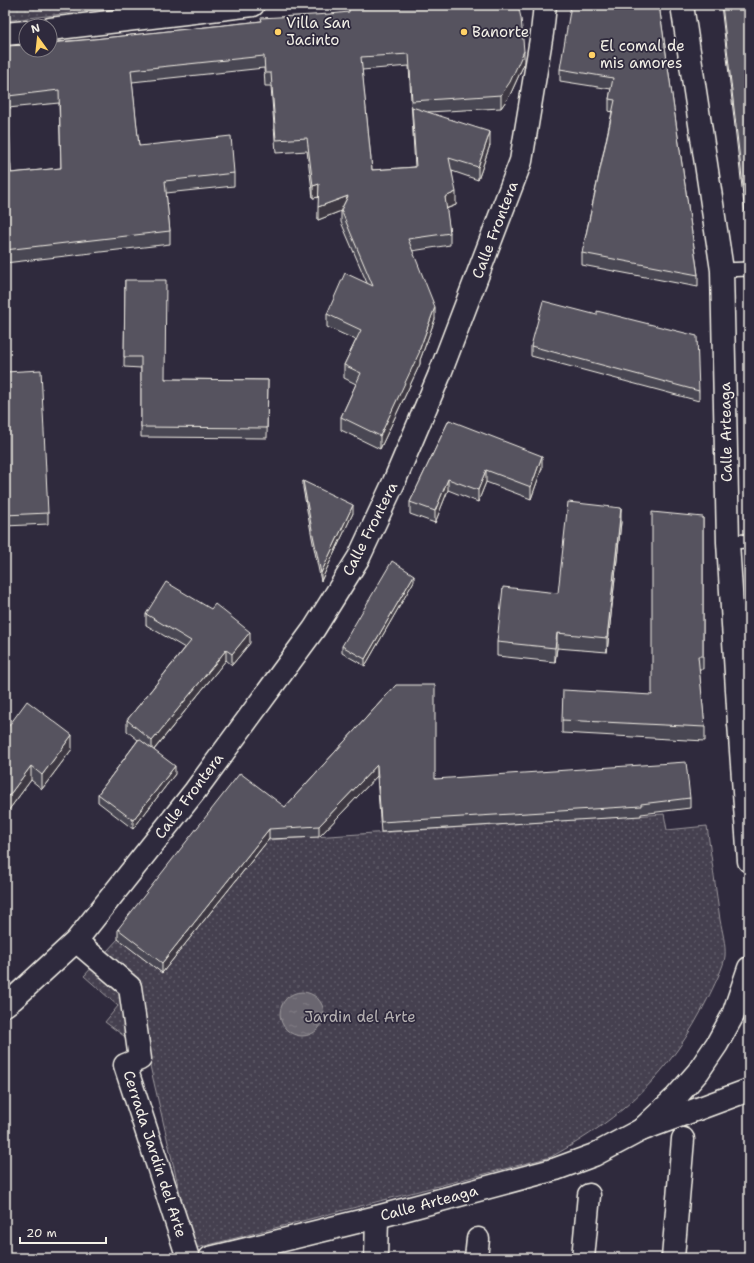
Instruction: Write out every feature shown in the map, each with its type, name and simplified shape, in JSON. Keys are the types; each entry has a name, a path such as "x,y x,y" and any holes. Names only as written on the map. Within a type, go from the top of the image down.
{"street":[{"path":"58,28 253,5"},
{"name":"Calle Frontera","path":"5,1005 76,941 199,785 314,628 359,557 394,482 439,376 520,161 542,33 545,5"},
{"name":"Calle Arteaga","path":"682,5 722,270 738,541 749,862"},
{"path":"5,34 18,33"},
{"name":"Cerrada Jardín del Arte","path":"76,941 130,987 140,1059 125,1065 188,1258"},
{"name":"Calle Arteaga","path":"641,1130 676,1097 698,1072 718,1044 733,1015 749,968"},
{"name":"Calle Arteaga","path":"210,1258 377,1217 556,1169 594,1155 641,1130 749,1090"},
{"path":"673,1258 683,1139"},
{"path":"583,1258 589,1195"},
{"path":"376,1258 377,1217"}],"lane":[{"path":"722,270 749,269"}],"green space":[{"path":"5,5 136,5 30,18 18,18 18,19 5,21"},
{"name":"Jardin del Arte","path":"664,814 667,830 707,826 725,956 723,965 715,983 694,1025 661,1071 643,1091 601,1126 551,1157 193,1249 147,1053 105,1022 118,1006 84,976 118,939 162,973 268,840"}],"water":[{"path":"302,992 314,996 320,1002 324,1014 320,1026 314,1032 302,1036 290,1032 284,1026 280,1014 284,1002 290,996"}],"building":[{"path":"411,5 518,5 521,18 524,51 510,82 501,95 412,101 409,54 361,57 372,170 416,167 412,107 490,132 478,167 449,158 456,192 445,197 450,233 408,239 435,307 420,351 380,436 341,417 361,373 344,365 361,330 327,314 345,273 373,286 341,210 348,196 318,207 319,184 313,186 307,138 276,140 271,73 265,73 264,56 131,70 139,146 231,136 234,173 165,181 170,231 5,250 5,46 18,45 18,58 58,58 58,42 262,21 261,18 349,12 349,9","holes":["59,90 61,168 11,173 8,96"]},
{"path":"571,5 659,5 698,275 582,253 615,100 609,99 613,78 560,69"},
{"path":"722,5 749,5 749,229 748,229"},
{"path":"125,280 166,280 165,379 268,380 267,428 141,427 141,357 124,357"},
{"path":"543,301 597,315 597,311 697,336 699,391 531,346"},
{"path":"41,370 48,513 5,515 5,372"},
{"path":"449,420 542,456 531,487 486,470 478,490 448,479 435,511 410,502"},
{"path":"303,481 353,505 321,573 313,535"},
{"path":"568,502 621,508 607,638 557,633 555,648 497,642 503,587 558,593"},
{"path":"652,512 703,517 703,656 698,656 705,727 562,720 563,690 652,695"},
{"path":"392,561 414,575 365,659 342,646"},
{"path":"166,582 211,609 215,604 250,632 232,654 226,650 152,741 127,720 191,641 146,614"},
{"path":"396,685 435,685 435,779 686,762 690,798 641,804 641,806 381,822 377,765 319,826 269,829 162,963 118,929 240,773 285,807"},
{"path":"27,701 72,735 42,775 31,766 5,801 5,726 8,727"},
{"path":"139,739 175,766 133,820 98,794"}],"place":[{"name":"Villa San Jacinto","path":"278,32"},
{"name":"Banorte","path":"464,32"},
{"name":"El comal de mis amores","path":"592,55"}]}
